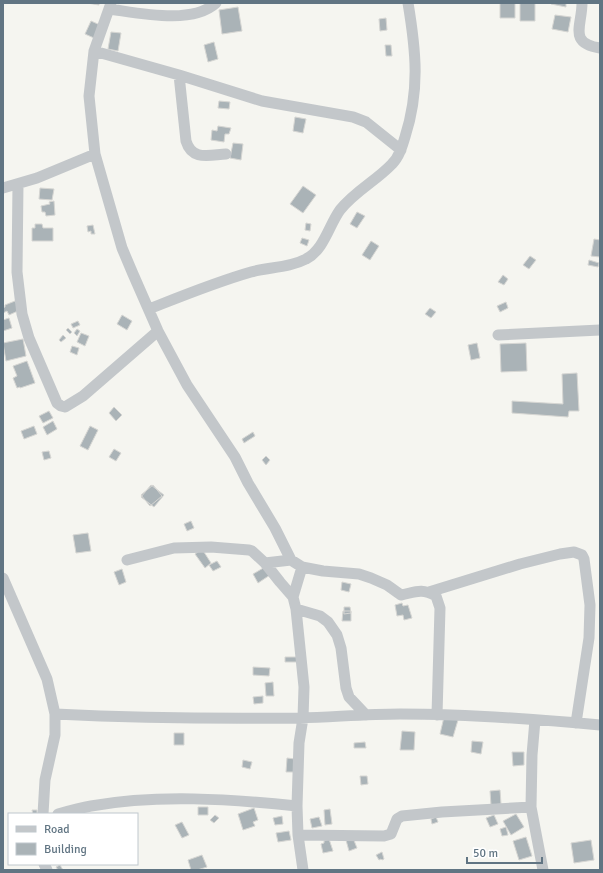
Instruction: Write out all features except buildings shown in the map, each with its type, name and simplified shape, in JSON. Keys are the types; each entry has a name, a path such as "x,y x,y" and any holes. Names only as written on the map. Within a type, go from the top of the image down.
{"street":[{"path":"216,3 209,9 196,14 184,15 150,14 110,6 94,51 90,96 95,154 122,248 158,330 187,384 235,457 248,484 275,528 291,560 302,567 323,571 359,574 372,578 387,585 401,595 419,590 429,592 436,596 440,608 438,715"},
{"path":"149,309 251,272 286,266 308,258 316,251 340,211 354,195 393,164 401,150 408,127 416,68 414,38 408,3"},
{"path":"582,3 579,32 581,39 589,46 600,48"},
{"path":"94,51 179,75 262,101 353,117 366,122 401,150"},
{"path":"179,75 188,149 196,154 226,154"},
{"path":"3,188 43,176 95,154"},
{"path":"18,184 16,272 21,306 29,338 57,403 65,407 83,396 158,330"},
{"path":"498,335 600,330"},
{"path":"127,560 174,548 211,547 249,550 265,563 293,598 296,609 304,687 299,743 297,806 298,835 303,870"},
{"path":"429,592 520,564 560,554 574,552 582,555 584,559 590,605 590,638 576,723"},
{"path":"265,563 291,560"},
{"path":"293,598 302,567"},
{"path":"3,578 47,679 55,714 55,735 45,780 43,813"},
{"path":"296,609 320,616 328,622 337,636 341,648 346,688 349,696 366,715"},
{"path":"55,714 216,719 302,718 366,715 438,715 475,716 600,725"},
{"path":"535,720 532,755 531,806 543,870"},
{"path":"62,813 91,806 138,800 242,800 297,806"},
{"path":"298,835 384,836 391,834 397,819 402,816 531,806"}]}
